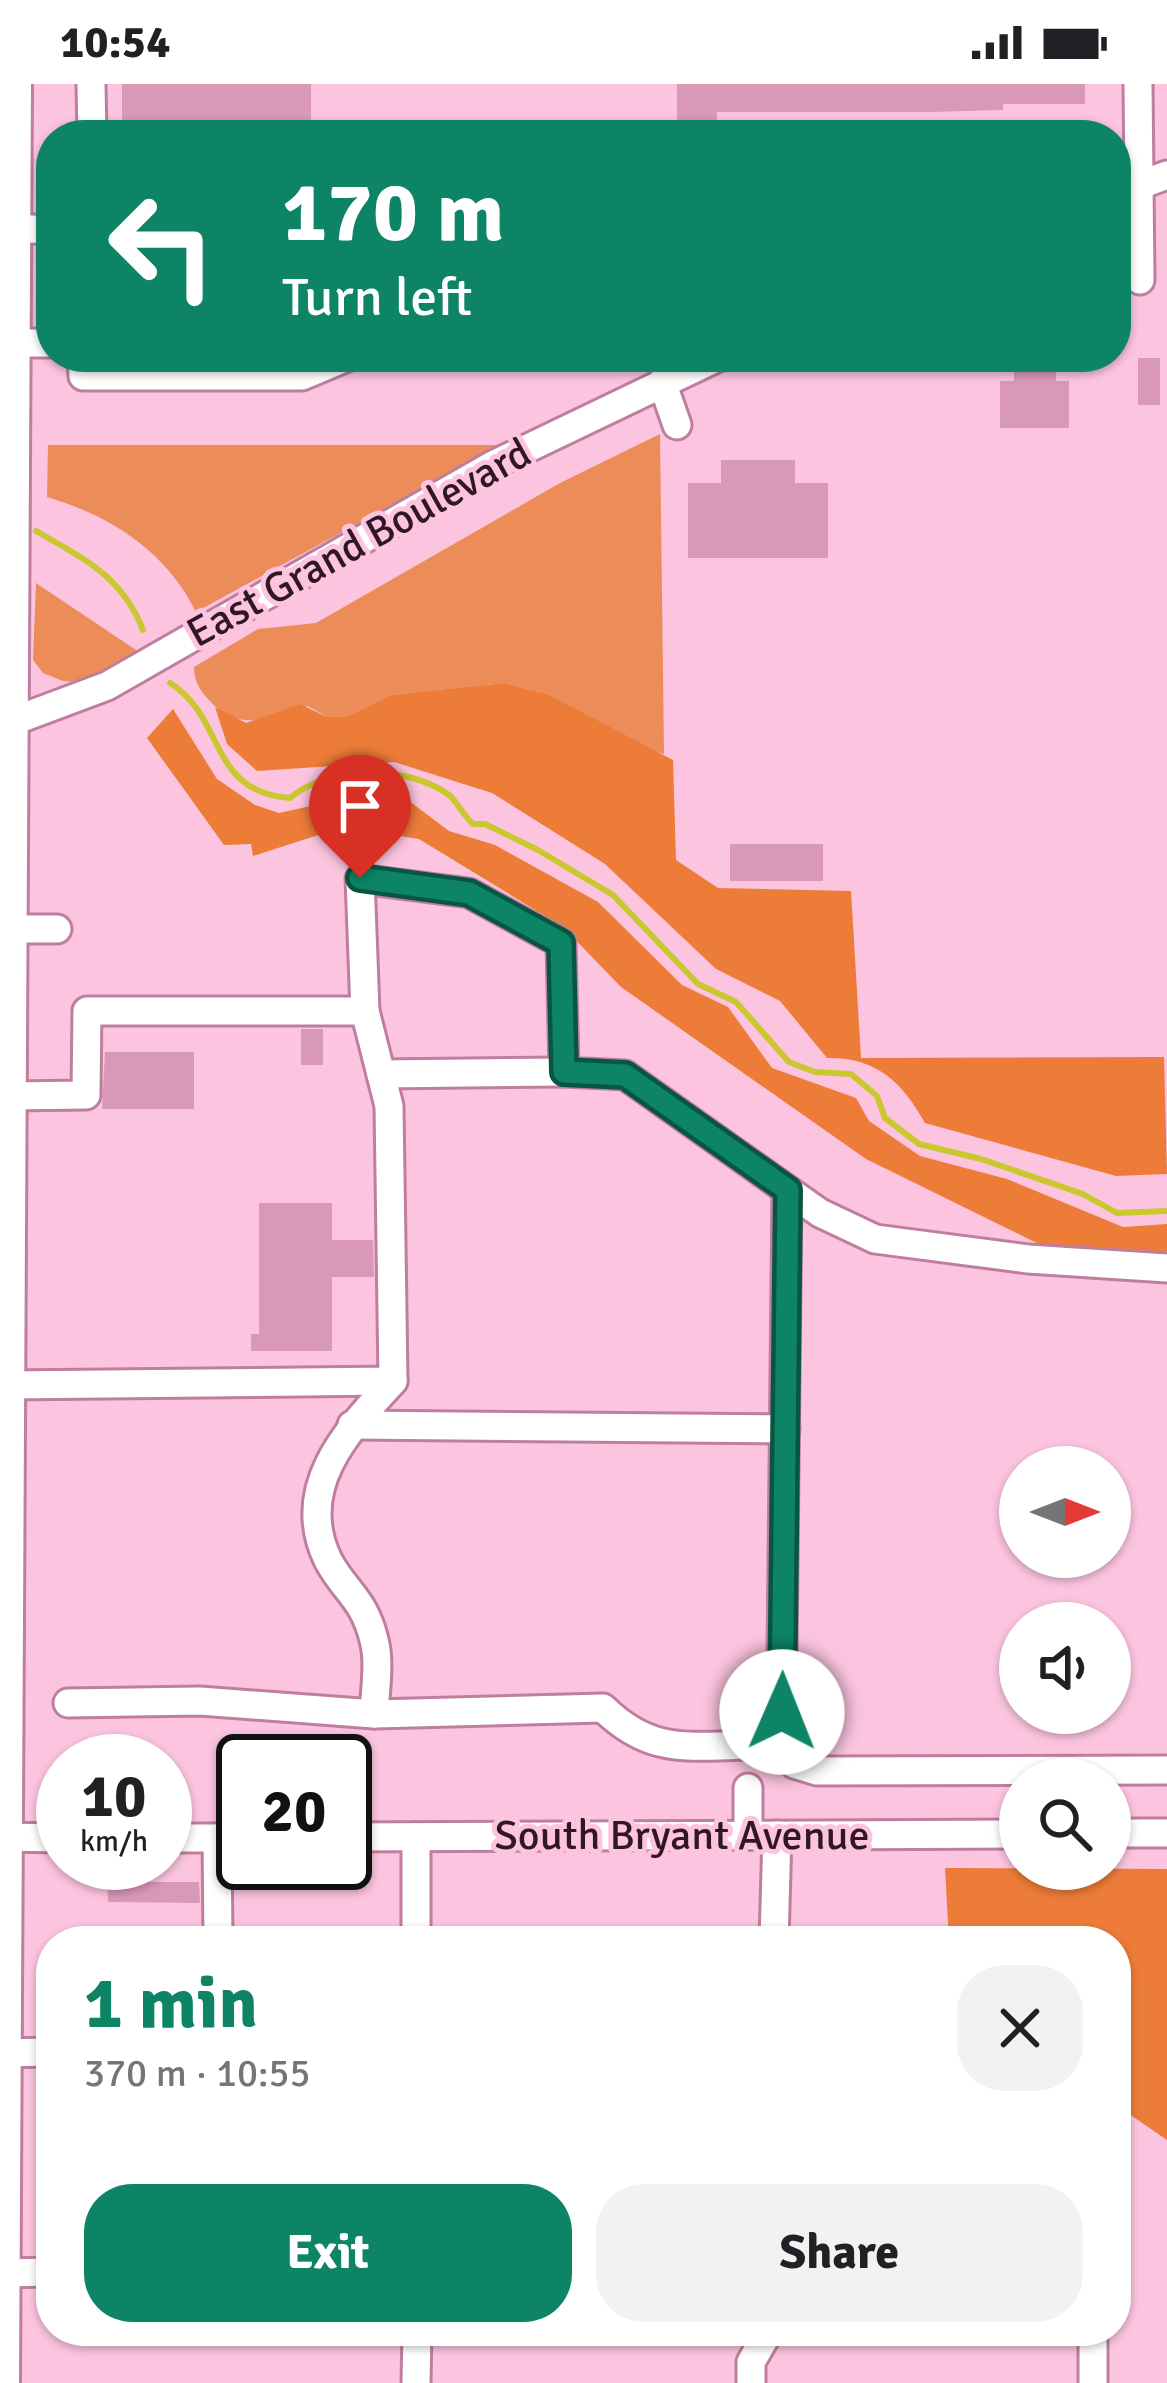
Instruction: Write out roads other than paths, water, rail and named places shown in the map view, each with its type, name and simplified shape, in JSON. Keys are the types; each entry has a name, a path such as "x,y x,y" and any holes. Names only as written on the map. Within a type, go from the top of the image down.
{"main road":[{"path":"1,2383 0,1837 10,929 5,724 12,343 6,277 12,228 8,100"}],"street":[{"path":"92,84 92,120"},
{"path":"1131,158 1138,84"},
{"path":"1131,188 1167,175"},
{"path":"1131,212 1140,280"},
{"path":"12,228 36,229"},
{"path":"12,343 36,343"},
{"path":"82,372 82,376 302,376 311,372"},
{"name":"East Grand Boulevard","path":"5,724 107,686 493,465 670,372"},
{"path":"672,372 677,425"},
{"path":"374,1714 376,1643 358,1594 331,1565 316,1530 320,1482 352,1426 393,1381 389,1106 365,1011 360,878 469,893 561,943 564,1072"},
{"path":"10,929 57,929"},
{"path":"9,1096 86,1095 87,1011 365,1011"},
{"path":"381,1074 625,1075 820,1214 875,1239 1028,1259 1167,1268"},
{"path":"788,1190 781,1747 794,1764 817,1772 1167,1770"},
{"path":"6,1384 393,1381"},
{"path":"352,1426 785,1429"},
{"path":"68,1703 200,1701 374,1714 603,1708 628,1733 656,1745 751,1744 755,1697 782,1677"},
{"path":"748,1788 763,1835 772,1926"},
{"path":"1131,1833 1167,1833"},
{"name":"South Bryant Avenue","path":"372,1838 999,1834"},
{"path":"0,1837 36,1838"},
{"path":"416,1837 416,1926"},
{"path":"220,1926 224,1890"},
{"path":"1,2053 36,2052"},
{"path":"2,2273 36,2272"},
{"path":"416,2383 417,2346"},
{"path":"751,2383 751,2362 760,2346"},
{"path":"1093,2346 1093,2383"}],"waterway":[{"path":"36,531 113,582 143,630"},
{"path":"170,683 201,715 231,768 264,793 290,798 306,787 346,774 412,778 449,795 473,824 485,824 538,850 613,895 698,984 736,1002 789,1062 815,1072 851,1074 877,1096 885,1118 919,1144 981,1159 1083,1194 1117,1213 1167,1211"}]}
